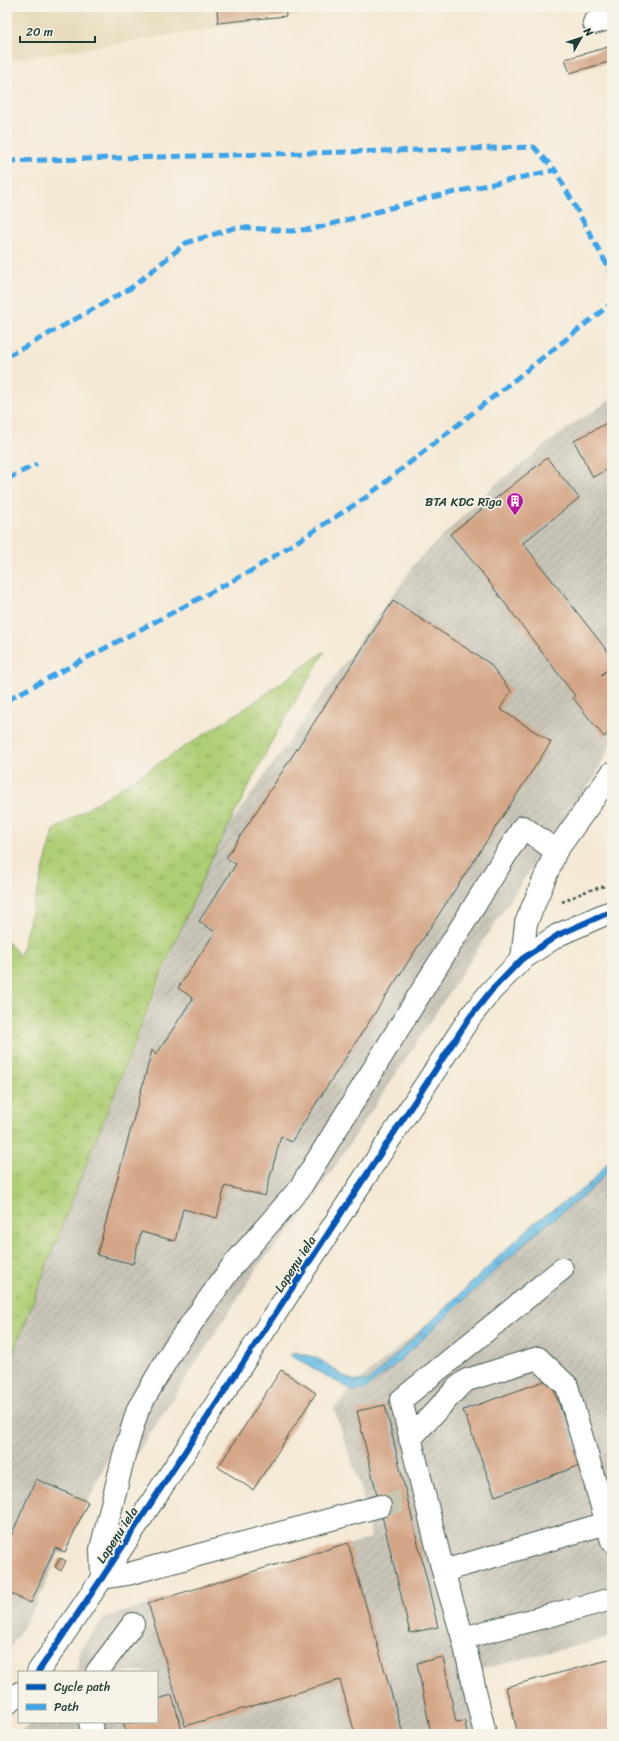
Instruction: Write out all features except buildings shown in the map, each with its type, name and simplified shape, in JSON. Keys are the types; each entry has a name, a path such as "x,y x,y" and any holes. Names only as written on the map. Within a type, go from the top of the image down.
{"street":[{"path":"522,959 526,922 556,851 611,781"},
{"path":"380,1506 128,1574 102,1578 101,1549 124,1455 138,1409 173,1349 234,1264 300,1188 523,827 556,851"},
{"name":"Lapeņu iela","path":"39,1671 102,1578 470,1017 491,991 522,959 558,935 612,912"},
{"path":"485,1734 463,1638 443,1571 415,1496 410,1439 401,1400 562,1269"},
{"path":"410,1439 458,1387 468,1380 538,1358 567,1386 609,1532 443,1571"},
{"path":"463,1638 612,1599"},
{"path":"98,1671 133,1624"},
{"path":"7,1704 18,1694"},
{"path":"90,1723 93,1734"}],"shaded area":[{"path":"7,7 348,7 7,61"},
{"path":"612,399 612,750 609,748 595,777 522,882 297,1224 260,1264 129,1466 124,1455 111,1452 64,1554 59,1553 35,1607 7,1653 7,1370 74,1195 216,844 417,561 496,484 569,427"},
{"path":"612,1170 612,1637 478,1670 493,1734 17,1734 34,1723 158,1723 158,1671 77,1671 79,1652 104,1618 371,1538 361,1488 334,1409 354,1385"}],"green space":[{"path":"325,651 273,739 210,862 162,973 74,1195 7,1370 7,941 20,956 54,830 252,704"}],"water":[{"path":"612,1157 612,1168 590,1190 529,1239 394,1366 365,1389 355,1392 290,1355 294,1352 308,1355 323,1361 347,1378 361,1381 370,1380 534,1223 591,1183"}],"tunnel":[{"path":"380,1506 407,1499"}],"marked path":[{"path":"7,161 534,147 555,170"},
{"path":"7,356 131,288 186,243 237,227 291,231 313,229 424,199 555,170 612,274"},
{"path":"7,700 251,571 365,498 612,303"},
{"path":"7,479 37,464"}],"cycle path":[{"path":"39,1671 102,1578 470,1017 491,991 522,959 558,935 612,912"}],"place":[{"name":"BTA KDC Rīga","path":"515,516"}]}
